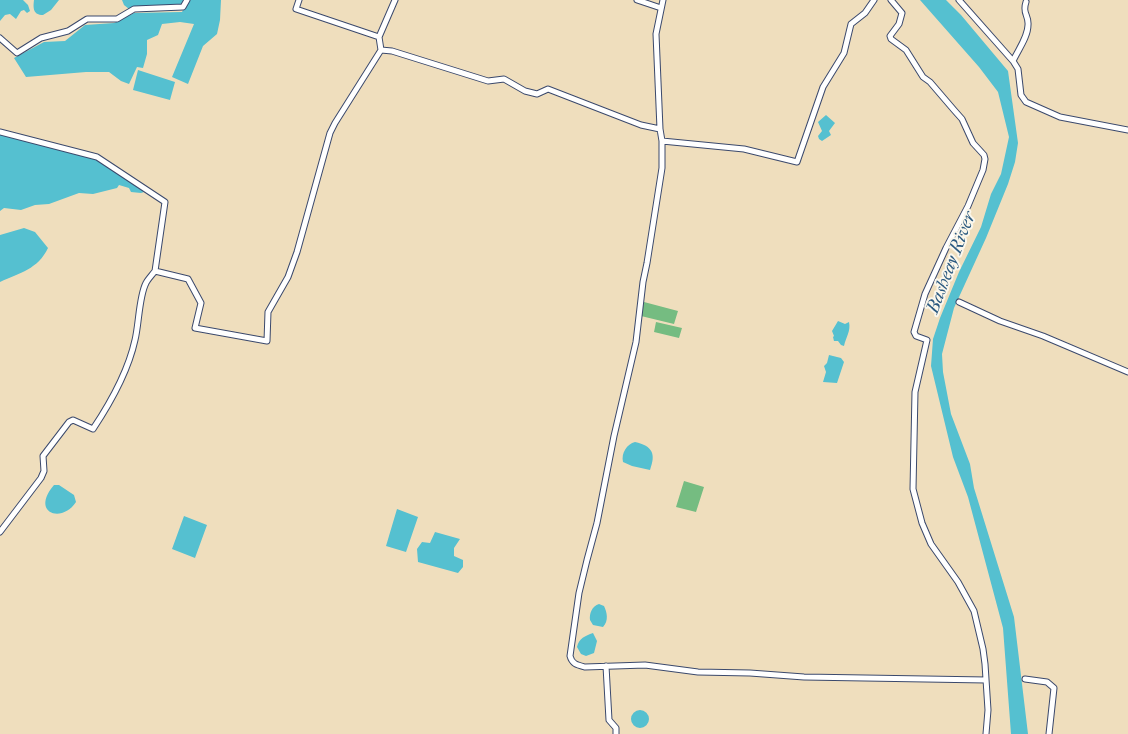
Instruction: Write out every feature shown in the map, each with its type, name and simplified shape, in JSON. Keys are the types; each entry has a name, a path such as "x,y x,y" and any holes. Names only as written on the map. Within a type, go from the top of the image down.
{"street":[{"path":"0,38 17,53 41,38 68,31 87,19 117,19 134,9 183,7 187,0"},
{"path":"299,0 296,9 379,37"},
{"path":"155,271 188,278 201,303 195,328 267,342 268,312 288,277 297,252 330,133 381,50 379,37 395,0"},
{"path":"637,0 661,8"},
{"path":"663,0 656,34 662,168 641,290 636,342 614,436 597,523 581,585 570,656 572,661 577,665 585,667 645,665 698,672 750,673 804,678 986,680"},
{"path":"662,141 744,149 797,162 823,87 844,53 851,24 865,13 874,0"},
{"path":"891,0 902,13 898,24 890,36 891,38 906,50 923,77 930,82 958,114 972,143 984,155 985,159 983,170 968,206 925,294 914,332 916,336 927,340 915,392 914,489 922,523 931,544 958,582 974,611 983,649 988,710 986,734"},
{"path":"959,0 1013,61 1018,69 1022,95 1026,102 1060,117 1128,130"},
{"path":"1013,61 1028,30 1028,22 1024,11 1026,2"},
{"path":"381,50 488,81 504,79 525,91 537,94 548,89 641,125 660,129"},
{"path":"0,132 97,157 165,202 155,271 145,284 136,339 121,382 93,430 79,422 73,420 69,422 43,456 44,471 42,478 0,532"},
{"path":"959,302 1000,321 1043,336 1128,372"},
{"path":"606,666 608,720 616,728 616,734"},
{"path":"1025,679 1047,682 1054,688 1049,734"}],"green space":[{"path":"644,302 678,311 674,324 641,316"},
{"path":"656,322 682,328 679,338 654,332"},
{"path":"684,481 704,487 696,512 676,507"}],"water":[{"path":"0,0 23,0 28,5 30,11 27,13 24,10 21,11 16,19 10,14 5,15 0,21"},
{"path":"34,0 59,0 51,10 43,15 35,12"},
{"path":"122,0 184,0 179,7 129,9"},
{"path":"188,0 221,0 217,34 203,46 188,84 172,77 194,24 180,22 162,24 158,35 147,40 147,54 143,68 137,67 129,84 121,81 109,72 26,77 14,58 44,42 65,41 85,25 114,23 134,13 182,12"},
{"path":"920,0 946,0 1008,71 1018,143 1015,162 986,238 954,308 942,354 943,372 951,414 970,464 974,488 1014,617 1028,734 1011,734 1003,628 968,497 953,457 931,366 933,339 940,318 959,272 981,227 991,194 1001,174 1009,137 998,92 979,67"},
{"path":"138,70 175,82 170,100 133,90"},
{"path":"826,115 835,123 829,131 831,135 822,141 818,136 822,131 818,122"},
{"path":"0,133 95,157 142,188 144,192 131,192 129,188 119,185 117,188 93,194 79,193 49,204 35,205 21,210 4,208 0,211"},
{"path":"24,228 35,232 48,248 34,266 0,282 0,235"},
{"path":"838,321 845,324 849,322 849,331 844,346 838,341 834,341 833,337 832,331"},
{"path":"829,355 841,358 844,362 837,383 823,382 826,372 824,366"},
{"path":"635,442 649,448 653,455 650,470 623,462 625,449"},
{"path":"54,485 59,485 74,495 76,502 63,513 51,512 45,503 47,495"},
{"path":"397,509 418,517 406,552 386,546"},
{"path":"184,516 207,525 195,558 172,549"},
{"path":"435,532 460,539 454,548 454,556 463,560 463,567 458,573 418,562 417,549 422,542 430,543"},
{"path":"599,604 604,606 607,614 603,627 593,625 590,620 594,606"},
{"path":"593,633 597,641 594,653 586,656 581,654 577,647 579,641"},
{"path":"636,710 644,710 649,715 647,726 636,728 631,723 631,715"}],"water label":[{"name":"Basheay River","path":"952,263"}]}
